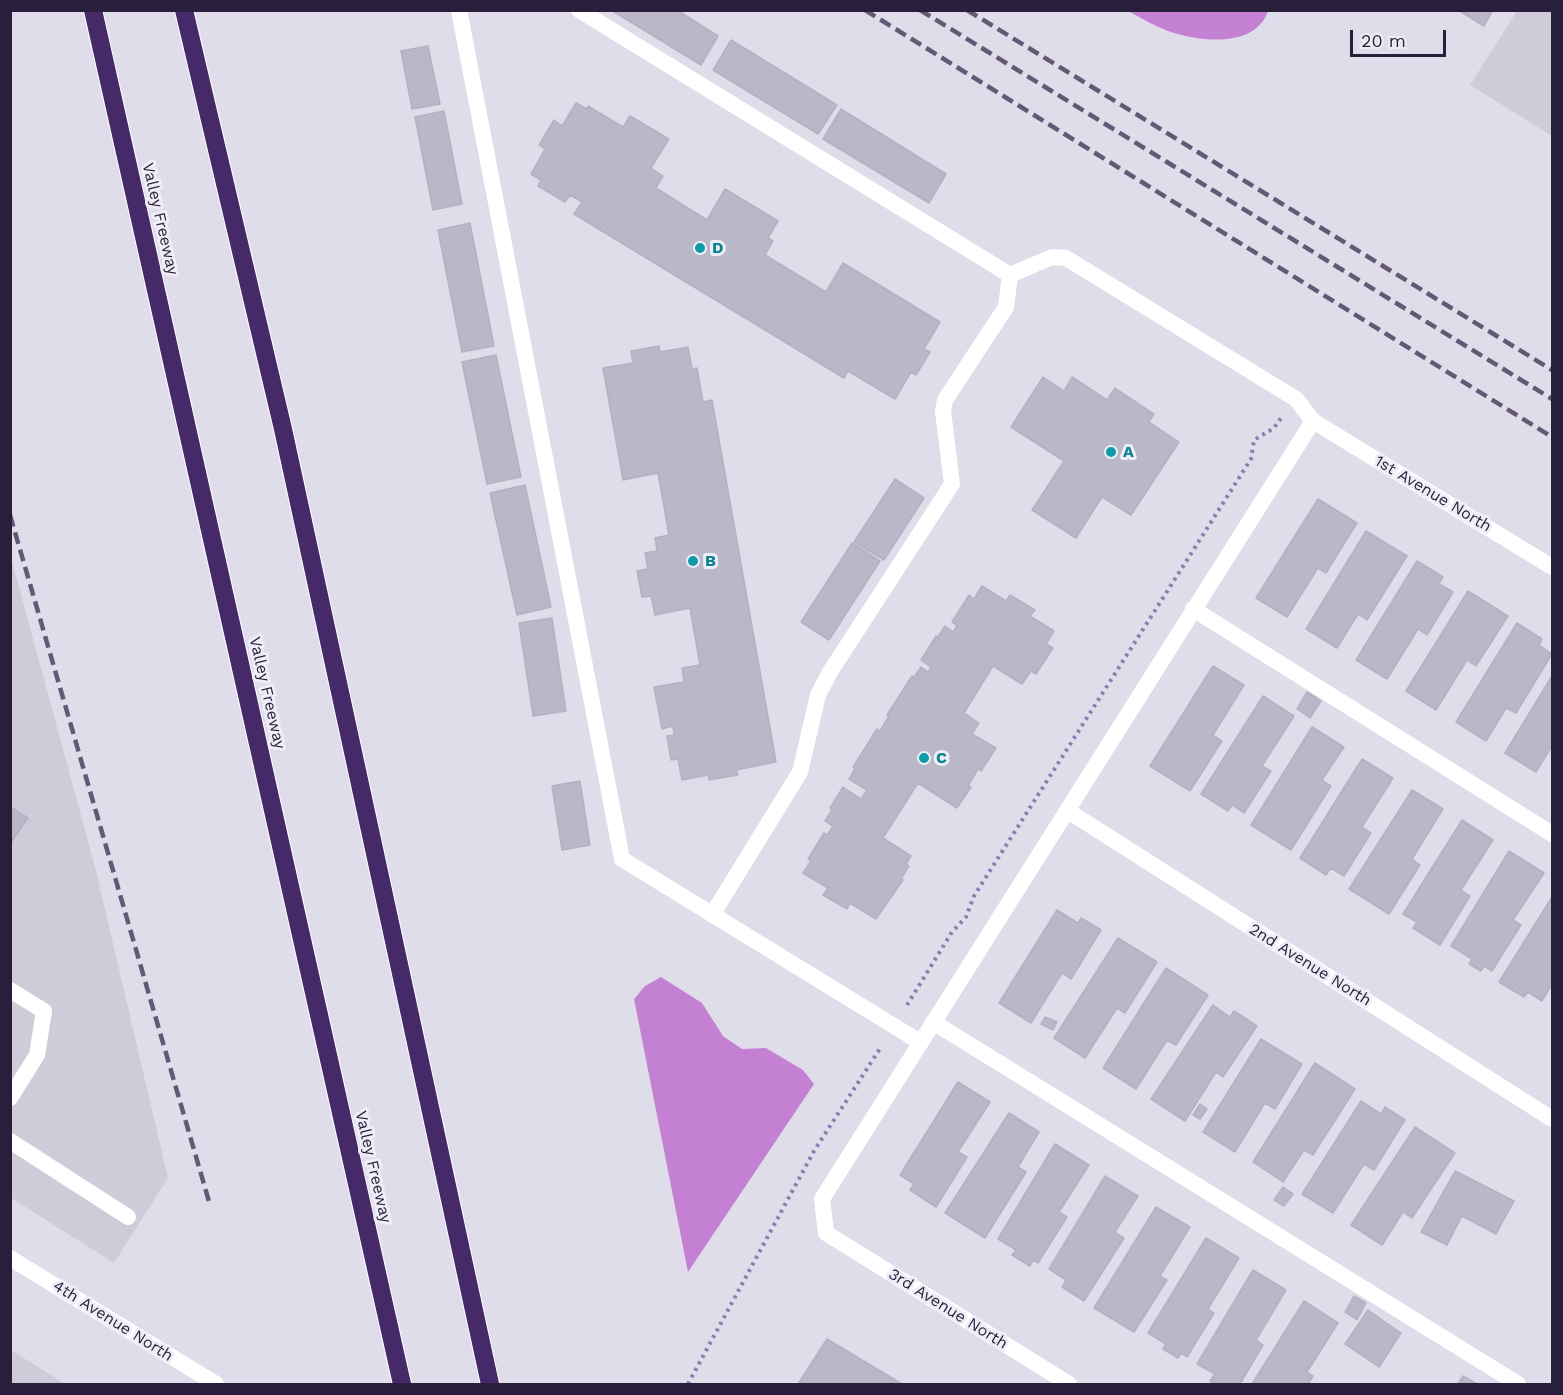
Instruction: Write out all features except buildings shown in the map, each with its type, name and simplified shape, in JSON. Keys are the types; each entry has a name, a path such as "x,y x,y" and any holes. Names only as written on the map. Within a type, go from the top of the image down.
{"highway":[{"name":"Valley Freeway","path":"93,10 402,1384"},
{"path":"184,10 283,429 490,1384"}],"street":[{"path":"459,10 621,859 920,1042 1313,421 1296,399 1066,258 1052,257 1010,275"},
{"path":"579,10 1010,275"},
{"path":"712,915 800,772 818,695 830,672 952,484 943,411 945,400 1006,307 1010,275"},
{"name":"1st Avenue North","path":"1313,421 1552,567"},
{"path":"1193,609 1552,834"},
{"name":"2nd Avenue North","path":"1068,811 1552,1119"},
{"path":"10,990 44,1011 37,1055 10,1098"},
{"path":"933,1022 1518,1384"},
{"name":"3rd Avenue North","path":"920,1042 822,1199 826,1233 1069,1384"},
{"path":"10,1141 128,1217"},
{"name":"4th Avenue North","path":"10,1258 216,1384"}],"path":[{"path":"688,1384 814,1151 952,932 966,917 974,896 1251,459 1254,440 1274,428 1296,399"}],"shaded area":[{"path":"1268,10 1262,23 1252,31 1228,39 1200,38 1174,33 1128,11"},
{"path":"1517,11 1552,11 1552,136 1470,85"},
{"path":"10,554 95,867 168,1178 114,1263 11,1198"},
{"path":"661,977 702,1003 723,1036 742,1049 766,1048 803,1070 814,1084 688,1272 634,999 645,986"},
{"path":"11,1350 65,1384 11,1384"}],"railway":[{"path":"865,10 1552,437"},
{"path":"920,10 1552,399"},
{"path":"967,10 1552,370"},
{"path":"10,515 210,1205"}],"place":[{"name":"D","path":"700,248"},
{"name":"A","path":"1111,452"},
{"name":"B","path":"693,561"},
{"name":"C","path":"924,758"}]}
